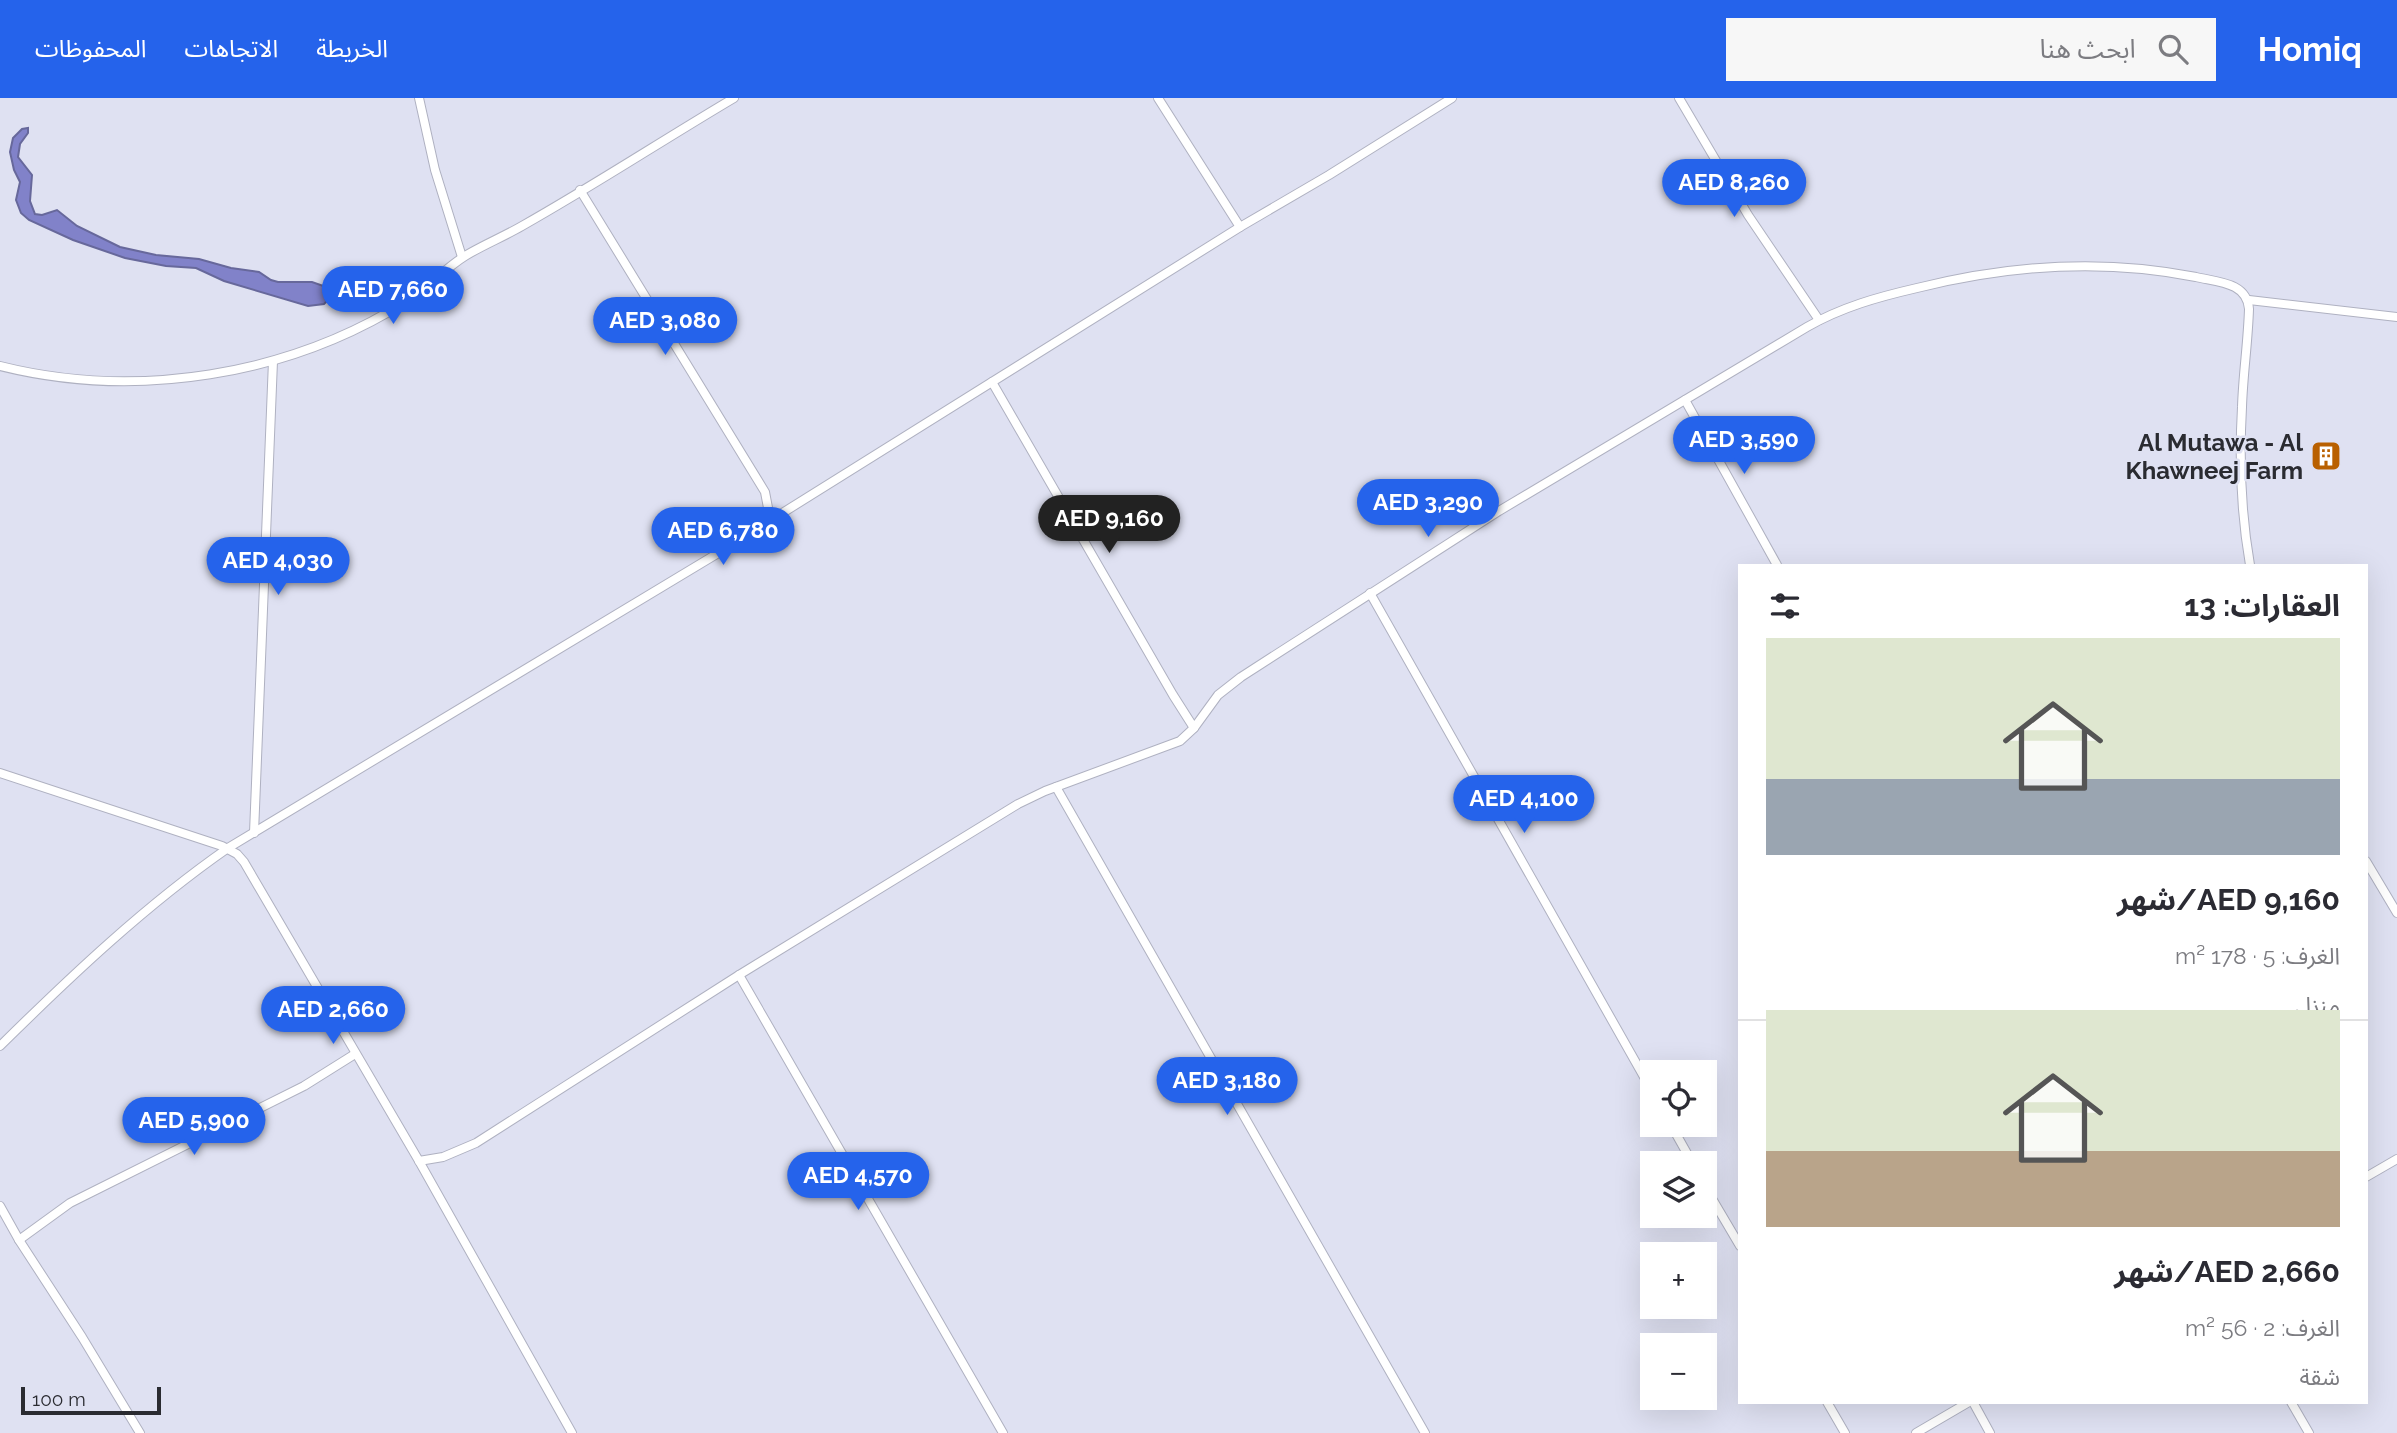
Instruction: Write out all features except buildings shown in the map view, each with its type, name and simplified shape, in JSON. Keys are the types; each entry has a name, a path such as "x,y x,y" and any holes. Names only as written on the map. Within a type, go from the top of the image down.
{"street":[{"path":"419,98 435,170 463,257"},
{"path":"0,366 57,376 124,380 205,375 244,369 339,336 384,314 426,288 463,257 522,226 734,98"},
{"path":"1158,98 1240,227"},
{"path":"0,1046 94,957 195,871 228,848 766,523 1452,98"},
{"path":"1679,98 1748,215 1819,320"},
{"path":"580,190 765,492 769,502 766,523"},
{"path":"419,1161 443,1157 476,1143 738,975 1018,804 1180,741 1229,685 1370,593 1499,511 1819,320 1869,300 1963,276 2061,266 2104,265 2180,274 2238,287 2249,300 2241,458 2242,507 2249,564"},
{"path":"2249,300 2397,317"},
{"path":"254,833 273,360"},
{"path":"992,382 1172,695 1194,728"},
{"path":"1685,400 1776,564"},
{"path":"1370,593 1640,1070"},
{"path":"0,772 228,848 237,854 250,871 419,1161 572,1433"},
{"path":"1056,787 1425,1433"},
{"path":"2368,863 2397,913"},
{"path":"738,975 1003,1433"},
{"path":"19,1240 70,1203 304,1086 355,1054"},
{"path":"2368,1176 2397,1159"},
{"path":"0,1206 140,1433"},
{"path":"1717,1207 1738,1243"},
{"path":"1828,1404 1845,1433"},
{"path":"1916,1433 1967,1404"},
{"path":"1972,1404 1990,1433"},
{"path":"2292,1404 2309,1433"}],"water":[{"path":"28,128 28,133 20,144 18,157 32,175 30,201 35,214 42,215 57,210 77,226 120,247 156,255 199,259 259,272 278,282 312,282 329,288 328,300 324,304 308,306 224,281 196,268 166,266 125,258 73,240 29,220 21,213 16,200 20,182 10,152 13,138 22,129"}],"place":[{"name":"Al Mutawa - Al Khawneej Farm","path":"2326,456"}]}
